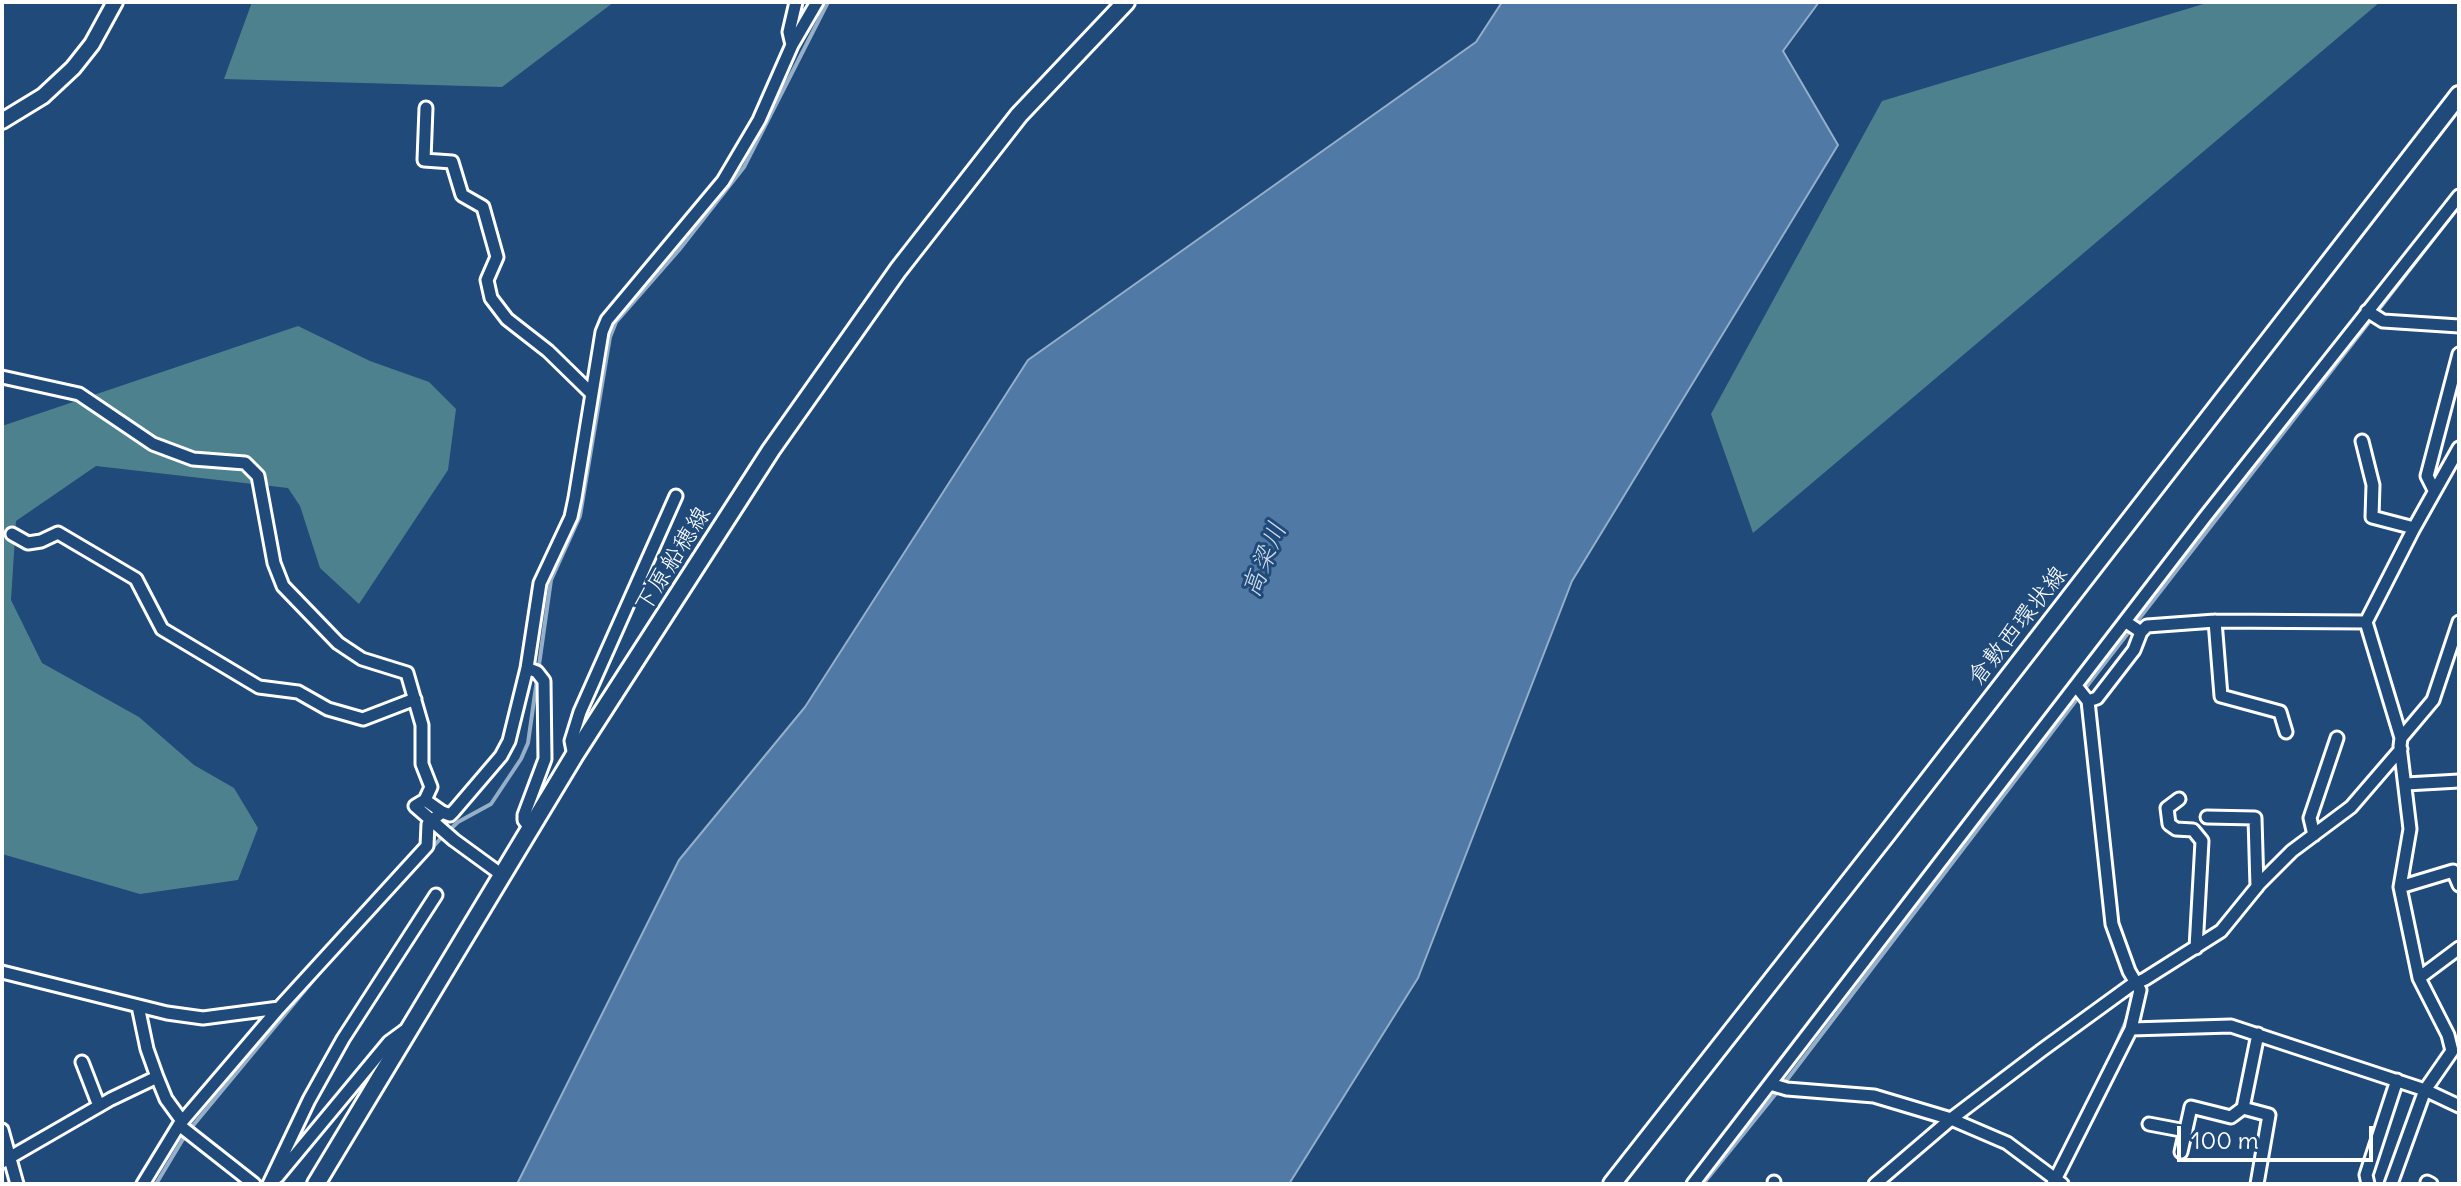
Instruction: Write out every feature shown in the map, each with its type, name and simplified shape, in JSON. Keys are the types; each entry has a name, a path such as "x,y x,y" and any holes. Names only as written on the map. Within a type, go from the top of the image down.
{"main road":[{"name":"下原船穂線","path":"316,1184 574,756 771,450 898,270 1019,115 1126,2"},
{"name":"倉敷西環状線","path":"1612,1184 1896,823 2459,95"}],"street":[{"path":"2,121 43,96 73,68 92,44 115,2"},
{"path":"792,45 789,32 796,2"},
{"path":"435,818 454,811 501,756 509,741 532,670 540,583 571,517 602,332 607,320 723,181 759,120 792,45 817,2"},
{"path":"426,108 424,160 452,162 462,195 483,207 497,257 487,280 491,298 507,319 548,351 591,393"},
{"path":"1693,1184 1777,1086 2082,693 2459,196"},
{"path":"2371,314 2383,321 2459,326"},
{"path":"2434,490 2427,476 2459,354"},
{"path":"2,377 79,394 153,444 193,459 245,463 258,476 274,563 283,586 338,643 362,659 407,673 422,725 422,764 431,787 425,800 415,806 442,831 502,875"},
{"path":"2362,441 2373,485 2372,517 2414,528"},
{"path":"2391,1184 2425,1090 2452,1051 2448,1035 2419,978 2400,887 2410,829 2401,743 2366,622 2459,448"},
{"path":"574,756 571,741 580,712 676,496"},
{"path":"12,534 28,543 58,533 136,579 162,629 259,687 298,692 328,709 363,719 415,699"},
{"path":"2133,627 2215,621 2366,622"},
{"path":"2215,621 2221,696 2280,712 2286,732"},
{"path":"1875,1184 1951,1119 2042,1050 2130,986 2221,931 2257,886 2292,851 2313,831 2351,807 2433,700 2459,622"},
{"path":"2082,693 2097,698 2134,650 2133,627"},
{"path":"531,829 524,815 540,776 545,749 544,681 532,670"},
{"path":"1777,1086 1874,1096 1951,1119 2007,1143 2055,1180 2131,1029 2139,997 2138,983 2129,971 2112,924 2082,693"},
{"path":"2313,831 2310,818 2337,738"},
{"path":"2406,784 2459,781"},
{"path":"2179,799 2167,808 2169,824 2176,829 2193,830 2202,841 2196,944"},
{"path":"143,1184 279,1008 427,846 435,818 425,800"},
{"path":"2207,817 2255,818 2257,886"},
{"path":"2400,887 2453,871 2459,885"},
{"path":"270,1184 309,1100 343,1039 436,895"},
{"path":"2419,978 2459,948"},
{"path":"2,972 138,1006 203,1018 279,1008"},
{"path":"138,1006 147,1049 157,1077 184,1128 254,1184"},
{"path":"2131,1029 2231,1026 2397,1080 2459,1106"},
{"path":"270,1184 389,1042 408,1028"},
{"path":"2181,1152 2191,1107 2231,1117 2243,1108 2258,1034"},
{"path":"82,1062 99,1106"},
{"path":"5,1160 157,1077"},
{"path":"2368,1184 2366,1175 2397,1080"},
{"path":"2243,1108 2269,1115 2257,1184"},
{"path":"2149,1124 2186,1131"},
{"path":"2,1130 5,1160 17,1184"}],"green space":[{"path":"252,2 614,2 502,87 224,79"},
{"path":"2210,2 2380,2 1753,533 1711,414 1882,101"},
{"path":"298,326 370,361 429,382 456,409 448,470 359,604 320,568 300,506 288,488 96,466 16,521 11,600 42,663 139,717 194,765 234,788 258,828 238,880 140,894 2,854 2,426"}],"water":[{"name":"高梁川","path":"1502,2 1819,2 1783,51 1838,145 1572,581 1418,978 1289,1184 517,1184 679,860 805,707 1028,360 1476,42"}],"waterway":[{"path":"156,1184 186,1134 325,966 441,838 458,822 491,804 521,759 528,743 551,580 580,516 610,337 616,322 679,250 744,167 828,2"},
{"path":"1703,1184 1786,1081 2459,206"},
{"path":"2408,737 2428,714"},
{"path":"2382,762 2397,745"},
{"path":"2291,845 2307,833"},
{"path":"2103,1074 2130,1012"}]}
